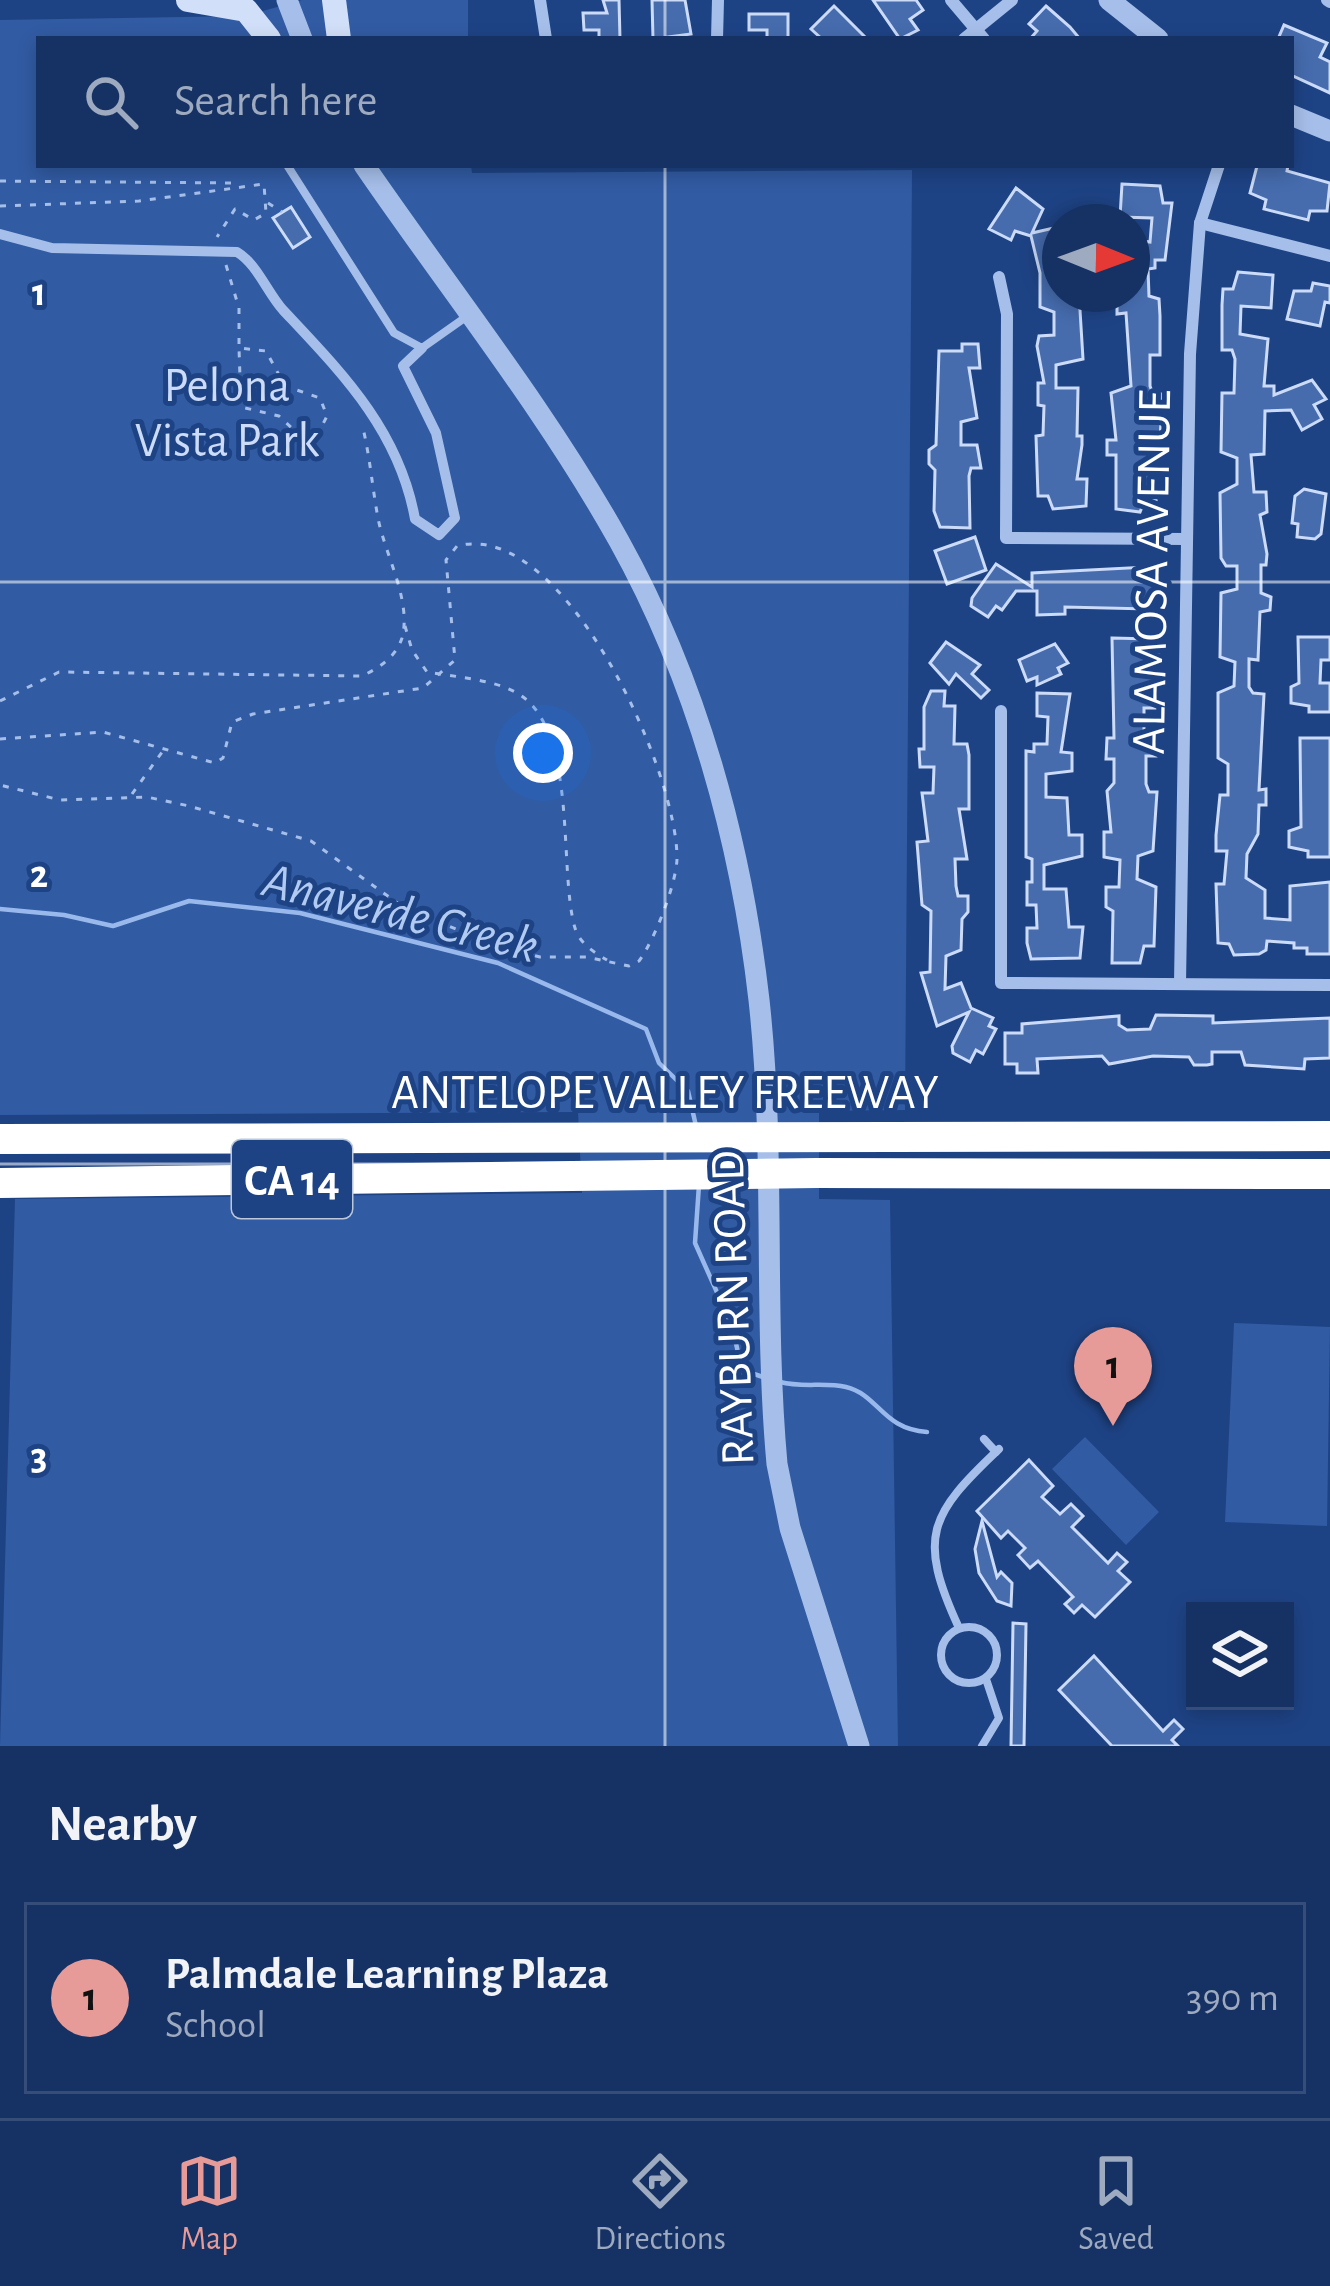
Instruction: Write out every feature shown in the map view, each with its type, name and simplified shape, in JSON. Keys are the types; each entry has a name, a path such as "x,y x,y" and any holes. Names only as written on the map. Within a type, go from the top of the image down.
{"highway":[{"name":"ANTELOPE VALLEY FREEWAY","path":"0,1139 580,1139 822,1133 1330,1136"},
{"name":"ANTELOPE VALLEY FREEWAY","path":"0,1183 817,1173 1330,1174"}],"main road":[{"path":"188,0 246,10 267,36"},
{"path":"334,0 339,36"}],"street":[{"path":"287,0 301,36"},
{"path":"540,0 546,36"},
{"path":"718,0 718,36"},
{"path":"952,0 974,36"},
{"path":"976,36 1012,0"},
{"path":"1109,0 1154,36"},
{"path":"1294,116 1330,131"},
{"name":"RAYBURN ROAD","path":"366,168 578,471 620,543 667,640 716,780 746,918 760,1018 769,1380 777,1464 790,1528 859,1746"},
{"name":"ALAMOSA AVENUE","path":"1180,984 1190,354 1200,223 1218,168"},
{"path":"1200,223 1330,256"},
{"path":"0,234 52,248 221,252 247,258 262,285 324,348 395,448 419,526 431,534 447,532 454,518 436,433 403,366 422,348"},
{"path":"999,277 1007,314 1006,538 1186,539"},
{"path":"1001,711 1001,983 1330,985"}],"lane":[{"path":"288,168 394,333 422,348 467,316"},
{"path":"958,1628 934,1571 936,1531 951,1494 998,1450 984,1439"},
{"path":"982,1746 999,1718 986,1679 998,1659 993,1640 978,1628 958,1628 941,1648 947,1673 962,1683 986,1679"}],"path":[{"path":"0,182 264,184 266,213 254,220 236,209 224,226"},
{"path":"0,206 139,202 247,183"},
{"path":"266,203 275,203 282,212"},
{"path":"221,252 239,308 239,348 241,407 279,416 296,432 320,430 327,416 320,398 285,386 266,351 239,348"},
{"path":"353,391 404,624 423,668 503,687 529,702 538,714 562,787 575,929 610,962"},
{"path":"0,739 103,732 215,763 223,758 232,722 290,705 423,688 444,675 455,660 457,641 446,560 457,546 494,545 540,578 609,654 650,742 677,854 676,872 648,948 629,966 540,957 494,945 404,907 357,868 311,841 189,806 132,797 60,800 0,784"},
{"path":"0,701 59,672 362,676 393,655 404,624"},
{"path":"132,797 166,747"}],"green space":[{"name":"Pelona Vista Park","path":"302,0 468,0 468,36 36,36 36,168 471,168 472,173 912,170 905,1110 819,1111 819,1199 890,1200 898,1746 0,1746 15,1199 582,1193 578,1112 0,1115 0,20 245,16"},
{"path":"1234,1323 1330,1327 1327,1526 1225,1522"},
{"path":"1085,1437 1159,1512 1126,1545 1052,1469"}],"building":[{"path":"603,0 619,0 620,36 584,30 583,13 607,13"},
{"path":"652,0 685,0 691,34 653,36"},
{"path":"873,0 916,0 923,10 910,19 918,30 898,36"},
{"path":"834,6 864,36 819,36 811,29"},
{"path":"1046,6 1078,36 1033,36 1037,31 1029,24"},
{"path":"749,14 788,14 788,36 749,30"},
{"path":"1284,25 1327,43 1320,57 1330,62 1330,93 1294,76 1294,36 1279,36"},
{"path":"1256,168 1288,168 1330,183 1327,211 1310,211 1308,220 1264,209 1266,200 1250,193"},
{"path":"1122,184 1160,186 1163,203 1172,203 1165,260 1155,260 1155,268 1150,269 1150,204 1121,204"},
{"path":"1016,188 1042,208 1032,233 1042,231 1042,308 1031,236 1015,231 1011,240 989,229"},
{"path":"291,207 310,237 293,248 273,218"},
{"path":"1238,272 1273,275 1271,308 1241,306 1240,334 1268,339 1264,386 1274,386 1274,395 1312,380 1326,399 1314,405 1322,419 1302,430 1291,410 1265,411 1264,454 1251,455 1254,492 1266,492 1267,512 1260,515 1267,554 1266,565 1261,565 1261,593 1271,597 1270,610 1260,612 1258,660 1249,659 1249,687 1253,693 1264,694 1259,790 1266,789 1266,805 1259,805 1258,834 1247,854 1246,878 1265,890 1265,918 1290,920 1290,886 1330,882 1330,954 1307,954 1307,948 1294,948 1294,943 1267,941 1266,950 1259,954 1234,955 1229,944 1218,943 1216,884 1224,884 1227,851 1216,851 1216,835 1220,795 1228,795 1228,764 1218,758 1218,693 1234,686 1235,662 1220,657 1221,593 1237,589 1237,566 1226,566 1221,558 1220,493 1237,484 1237,458 1221,452 1222,393 1234,393 1235,359 1232,350 1222,350 1222,305 1223,289 1233,289"},
{"path":"1313,283 1330,286 1330,303 1325,302 1320,326 1287,319 1294,291 1311,291"},
{"path":"1150,296 1159,299 1160,355 1150,355 1150,386 1153,394 1162,394 1159,450 1149,450 1156,500 1145,500 1140,512 1116,509 1116,455 1107,455 1107,440 1116,440 1111,393 1131,386 1126,313 1117,312 1150,312"},
{"path":"1054,312 1080,312 1083,359 1056,365 1056,388 1078,388 1077,436 1082,436 1082,445 1077,479 1087,479 1086,506 1053,509 1048,496 1038,496 1036,436 1043,435 1044,406 1038,405 1038,383 1044,383 1037,346 1039,336 1054,335"},
{"path":"962,344 978,344 980,368 969,368 977,418 961,422 961,445 977,445 981,468 971,468 969,476 970,528 940,527 934,511 935,470 929,464 929,450 936,445 939,351 962,351"},
{"path":"1304,489 1326,494 1321,534 1315,539 1297,537 1298,524 1292,523 1295,496"},
{"path":"975,537 986,570 947,584 935,551"},
{"path":"996,564 1032,587 1032,573 1147,567 1146,580 1158,585 1158,598 1148,599 1148,609 1065,607 1065,614 1037,615 1037,591 1016,591 1002,610 996,606 988,617 971,606 972,598"},
{"path":"1298,637 1330,637 1330,660 1321,660 1320,683 1330,683 1330,712 1309,712 1309,706 1291,703 1291,687 1299,683"},
{"path":"1112,638 1151,639 1151,647 1159,647 1156,708 1144,708 1144,732 1155,732 1156,738 1156,756 1146,756 1146,784 1149,792 1157,792 1153,851 1138,856 1137,879 1156,887 1154,946 1144,946 1140,963 1112,963 1113,911 1106,907 1106,887 1119,887 1120,860 1104,857 1104,832 1111,832 1107,791 1114,783 1114,759 1106,759 1107,738 1114,738"},
{"path":"946,642 980,665 972,674 989,690 981,698 956,674 949,684 930,663"},
{"path":"1055,644 1068,663 1058,668 1061,674 1037,685 1037,677 1027,681 1019,660"},
{"path":"931,691 945,691 944,706 955,706 954,744 967,744 969,755 969,809 959,809 967,859 955,859 958,896 968,896 968,912 962,919 961,950 946,956 945,989 961,983 971,1008 993,1018 989,1026 996,1029 983,1054 976,1050 970,1062 953,1053 952,1046 969,1012 937,1026 921,973 930,972 931,911 922,905 917,842 928,841 922,793 933,793 934,767 920,767 919,749 924,749 924,707"},
{"path":"1037,693 1070,694 1061,752 1072,753 1072,771 1046,774 1046,797 1067,798 1069,835 1082,835 1082,856 1044,865 1044,889 1066,889 1069,927 1083,927 1080,958 1031,959 1027,943 1027,928 1037,928 1036,905 1027,905 1032,859 1026,857 1026,751 1034,752 1034,744 1047,744 1048,717 1037,716"},
{"path":"1300,738 1330,738 1330,857 1308,857 1308,851 1289,847 1289,831 1301,827"},
{"path":"1156,1015 1213,1016 1213,1023 1330,1018 1330,1058 1305,1059 1304,1069 1245,1065 1241,1052 1212,1052 1212,1064 1207,1065 1194,1065 1189,1057 1153,1056 1109,1064 1102,1056 1037,1059 1038,1073 1017,1073 1017,1064 1005,1064 1005,1033 1022,1033 1022,1024 1119,1016 1119,1025 1127,1030 1150,1029"},
{"path":"1029,1460 1053,1486 1042,1497 1060,1514 1071,1504 1083,1516 1072,1527 1108,1563 1117,1553 1127,1562 1118,1571 1130,1582 1095,1617 1082,1605 1074,1613 1065,1604 1073,1597 1038,1561 1030,1568 1018,1555 1025,1548 1008,1531 1001,1538 977,1511"},
{"path":"982,1521 997,1577 1001,1572 1012,1583 1011,1606 997,1601 979,1573 975,1549"},
{"path":"1013,1623 1026,1624 1024,1746 1011,1746"},
{"path":"1094,1656 1163,1731 1174,1720 1183,1729 1172,1740 1178,1746 1112,1746 1059,1690"}],"waterway":[{"name":"Anaverde Creek","path":"0,909 113,926 189,901 300,913 498,963 646,1029 659,1063 688,1091 696,1126"},
{"name":"Anaverde Creek","path":"699,1185 695,1243 732,1326 742,1370 763,1377"},
{"name":"Anaverde Creek","path":"780,1382 846,1387 900,1425 927,1432"}],"place":[{"name":"Palmdale Learning Plaza","path":"1113,1426"}]}
